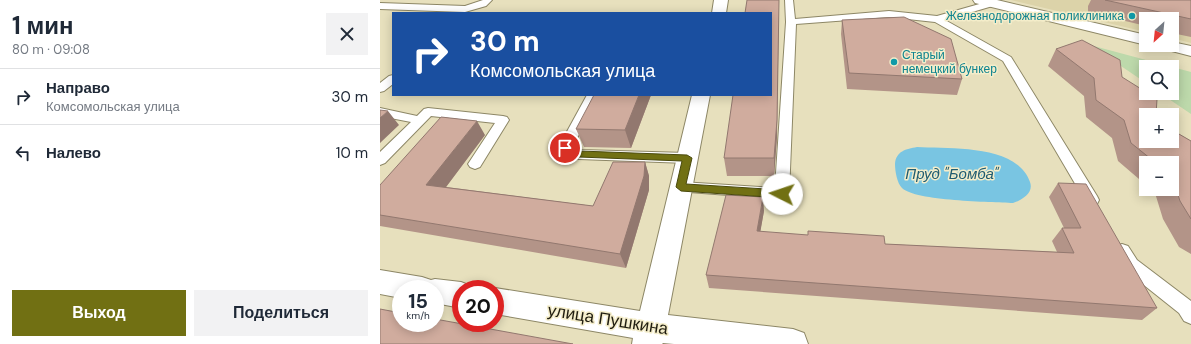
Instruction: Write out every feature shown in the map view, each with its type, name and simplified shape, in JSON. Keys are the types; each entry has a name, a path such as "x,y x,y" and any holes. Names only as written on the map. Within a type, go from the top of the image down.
{"main road":[{"path":"719,12 721,0"},
{"path":"987,2 1139,38"},
{"path":"1179,48 1191,51"},
{"path":"649,335 701,96"},
{"path":"380,282 392,284"},
{"name":"улица Пушкина","path":"504,303 649,335 794,344"}],"lane":[{"path":"415,7 425,0"},
{"path":"380,6 465,9 483,4 488,0"},
{"path":"681,187 782,194 791,22 789,0"},
{"path":"791,22 889,14 937,18 987,2"},
{"path":"937,18 1006,59 1099,212"},
{"path":"380,89 392,79"},
{"path":"591,96 565,148 579,154 687,158"},
{"path":"380,112 420,120"},
{"path":"380,160 428,112 503,120 475,164"},
{"path":"1115,238 1131,264 1185,308 1191,315"}],"shaded area":[{"path":"1011,0 1191,0 1191,43 1179,40 1179,12 1139,12 1139,30"}],"green space":[{"path":"1090,45 1146,60 1139,60 1139,78"},
{"path":"1179,69 1191,72 1191,114 1170,100 1179,100"}],"water":[{"name":"Пруд \"Бомба\"","path":"917,147 981,151 1012,161 1023,170 1030,182 1031,186 1029,193 1013,203 954,200 922,196 910,192 902,188 899,183 895,164 897,156 902,151"}],"building":[{"path":"747,0 779,0 777,120 774,158 724,158 733,96 772,96 772,12 745,12"},
{"path":"1105,0 1191,0 1191,19 1179,16 1179,12 1159,12"},
{"path":"904,17 951,39 962,79 849,73 842,20"},
{"path":"1082,40 1120,60 1122,77 1139,88 1139,100 1157,100 1156,108 1139,108 1139,148 1179,148 1179,134 1191,141 1191,219 1178,196 1179,156 1147,156 1131,143 1124,120 1096,100 1094,78 1056,49"},
{"path":"593,96 639,96 625,130 576,129"},
{"path":"380,110 388,111 380,118"},
{"path":"441,117 477,121 426,185 593,206 613,162 645,162 644,176 620,254 380,215 380,185"},
{"path":"1058,183 1086,184 1157,308 706,275 726,195 763,197 757,231 808,235 808,231 884,236 885,244 1074,253 1062,228 1081,228"},
{"path":"380,309 392,311 392,332 444,332 444,321 452,322 452,332 504,332 573,344 380,344"}],"place":[{"name":"Железнодорожная поликлиника","path":"1132,16"},
{"name":"Старый немецкий бункер","path":"894,62"}],"route":[{"path":"565,148 579,154 687,158 681,187 782,194"}]}
